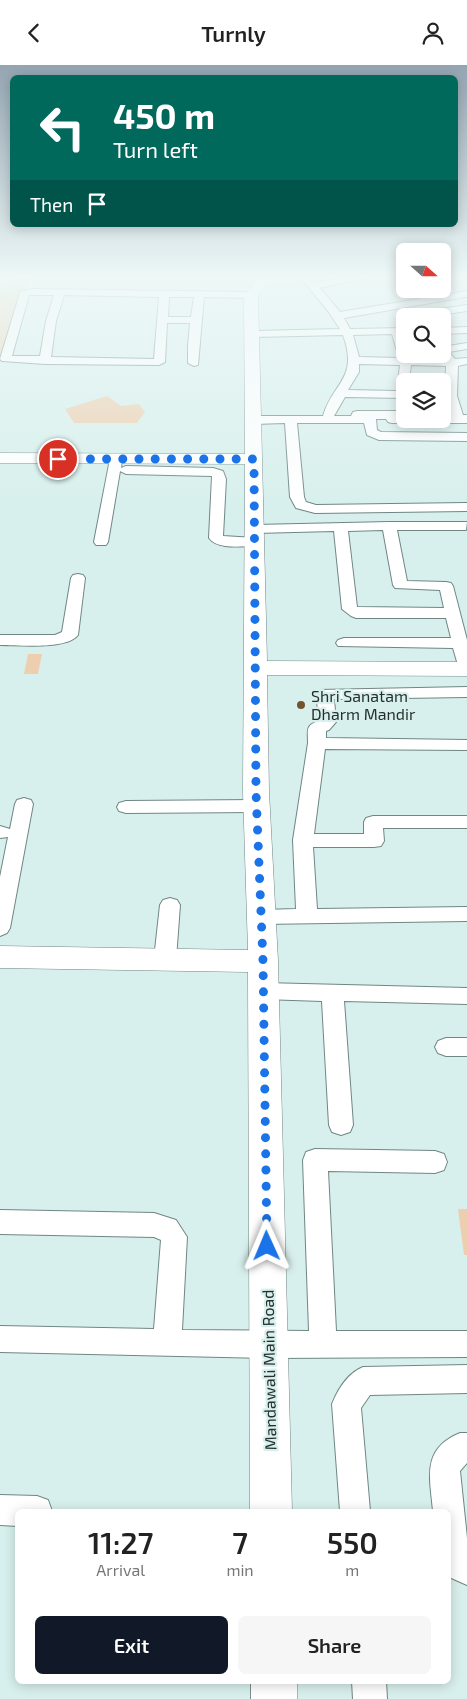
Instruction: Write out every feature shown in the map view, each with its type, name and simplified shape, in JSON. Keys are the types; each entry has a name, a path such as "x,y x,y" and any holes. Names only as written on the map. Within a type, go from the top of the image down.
{"street":[{"path":"8,353 6,359 159,362 160,353"},
{"path":"45,361 46,353"},
{"path":"193,353 194,363"},
{"name":"Mandawali Main Road","path":"253,353 256,807 263,976 271,1509"},
{"path":"328,415 339,393 353,372 351,353"},
{"path":"353,361 396,362"},
{"path":"464,417 451,390 452,363 467,361"},
{"path":"339,393 402,395 406,363"},
{"path":"451,390 467,381"},
{"path":"451,390 467,393"},
{"path":"254,418 396,415"},
{"path":"451,416 464,417"},
{"path":"254,418 370,419 464,417"},
{"path":"291,419 297,497 302,505 315,509 467,507"},
{"path":"370,419 371,433 379,436 467,437"},
{"path":"0,458 213,472 218,474 219,479 216,538 222,541 341,527 466,526"},
{"path":"121,465 254,459"},
{"path":"101,542 121,465"},
{"path":"256,668 466,669 446,585 400,585 389,526"},
{"path":"341,527 350,609 356,613 452,613"},
{"path":"0,640 57,639 70,635 78,578"},
{"path":"344,643 460,643"},
{"path":"307,915 303,840 317,727 323,726 327,722 324,694 467,692"},
{"path":"316,743 467,745"},
{"path":"0,928 24,804"},
{"path":"126,807 256,807"},
{"path":"303,840 374,841 373,822 467,822"},
{"path":"164,959 170,905"},
{"path":"261,917 307,915 467,915"},
{"path":"0,957 164,959 263,976 332,993 467,996"},
{"path":"332,993 341,1125"},
{"path":"323,1343 315,1159 435,1161"},
{"path":"0,1222 154,1225 166,1228 174,1237 168,1341"},
{"path":"0,1339 168,1341 269,1345 467,1343"},
{"path":"355,1509 346,1404 363,1381 467,1379"},
{"path":"448,1509 444,1466 460,1448 467,1448"},
{"path":"0,1510 15,1510"},
{"path":"451,1534 454,1563 467,1569"},
{"path":"274,1684 274,1699"},
{"path":"369,1684 370,1699"}],"shaded area":[{"path":"107,396 121,406 139,404 145,412 137,423 74,423 65,409"},
{"path":"28,654 42,654 38,674 24,674"},
{"path":"458,1209 467,1209 467,1255 464,1255"}],"place":[{"name":"Shri Sanatam Dharm Mandir","path":"301,705"}],"route":[{"path":"58,459 254,459 256,792 263,961 267,1246"}]}
